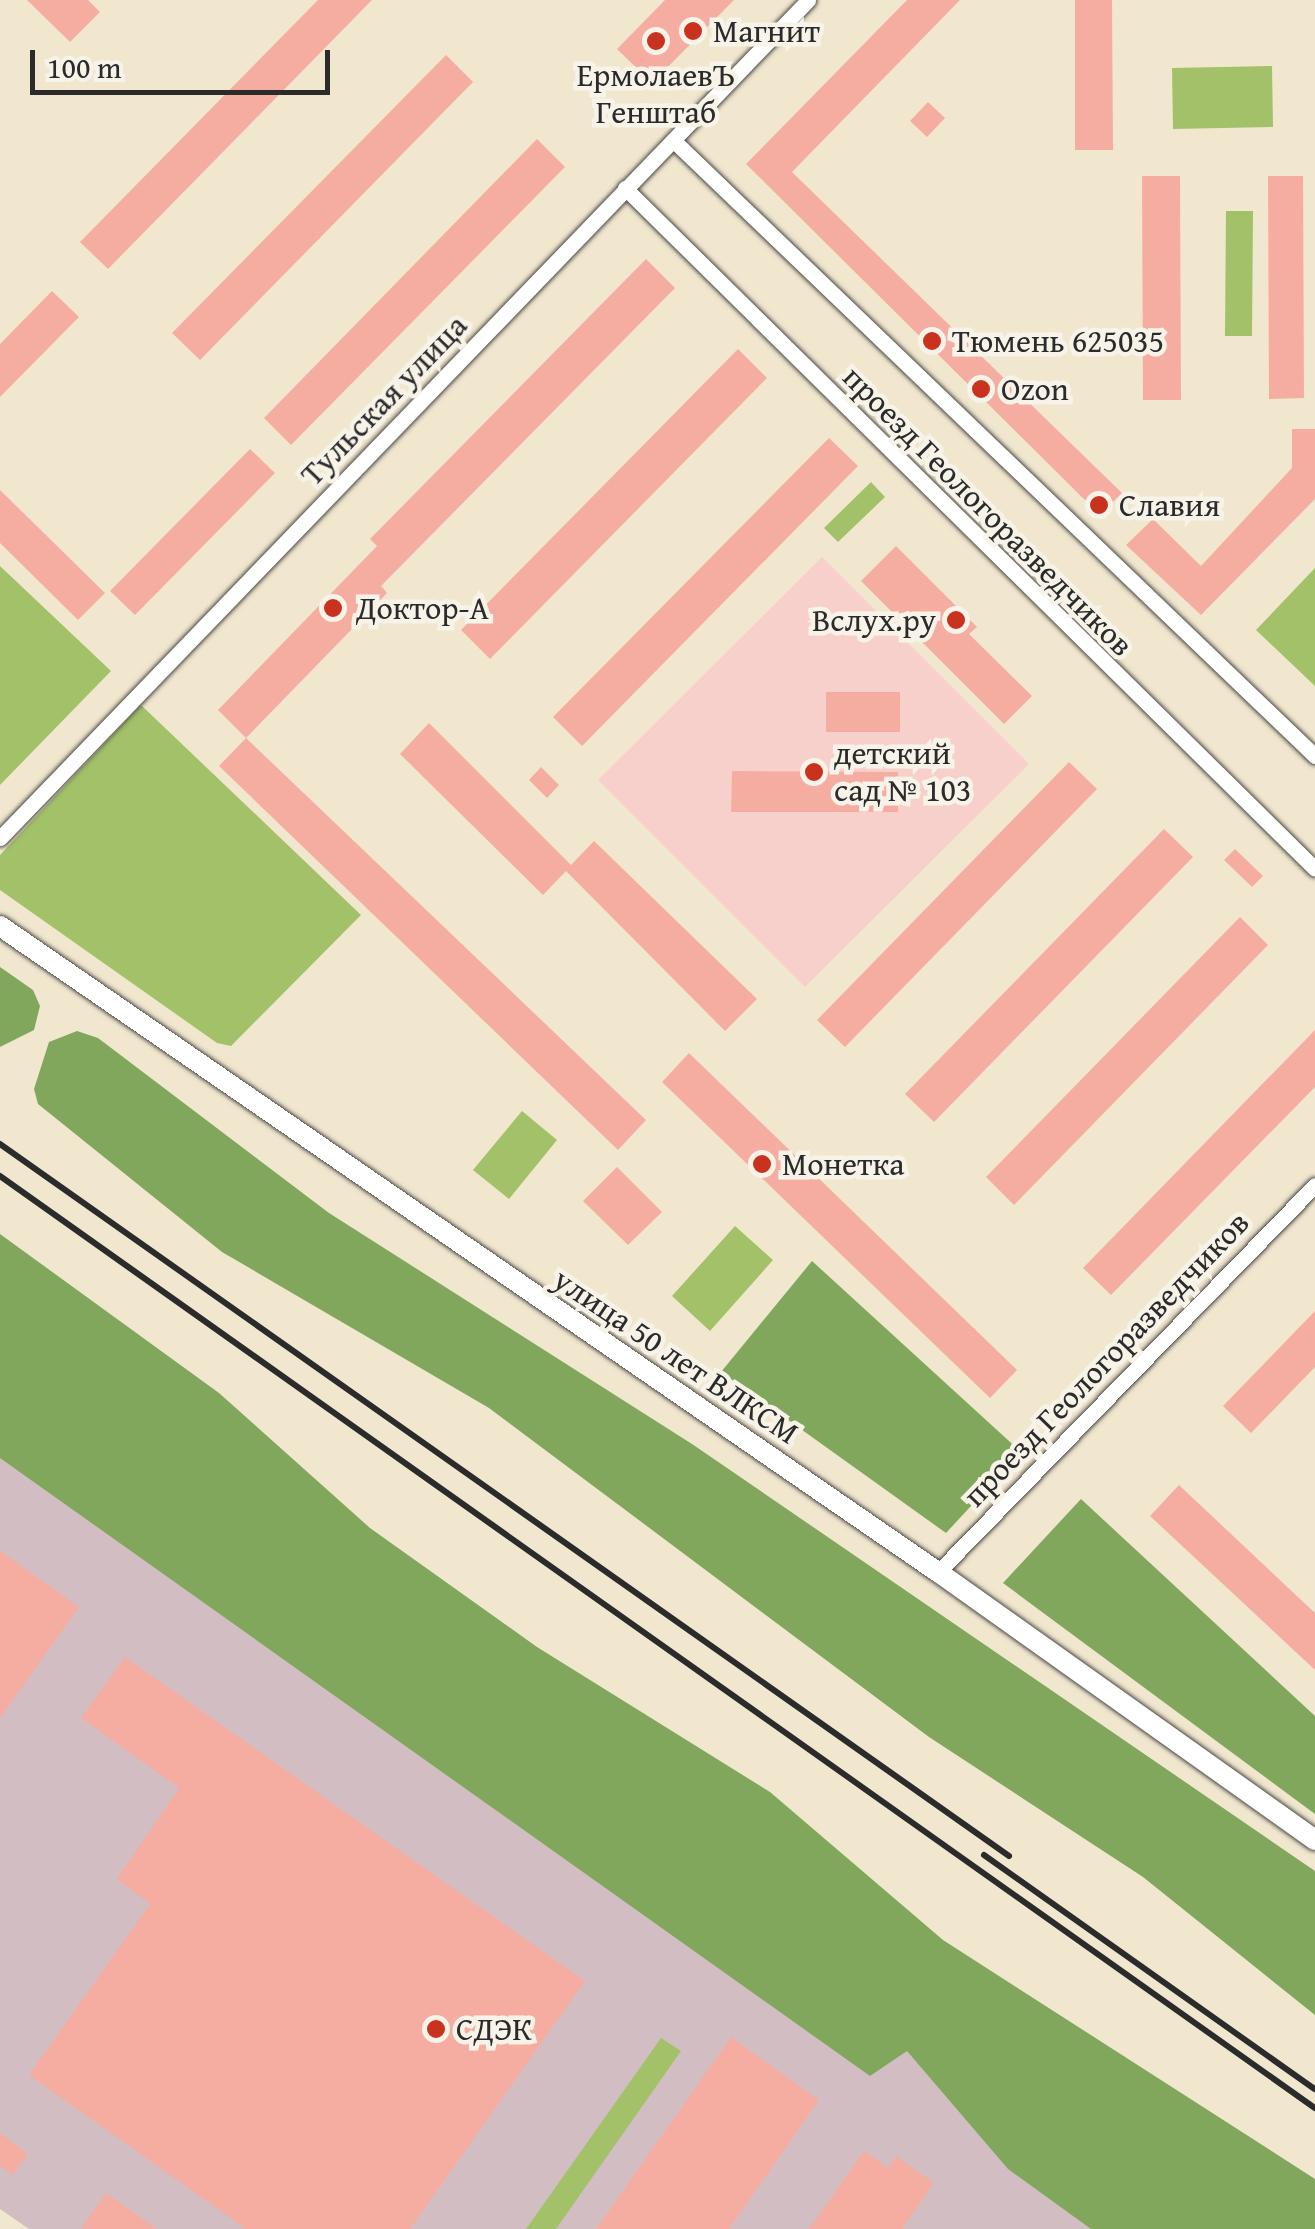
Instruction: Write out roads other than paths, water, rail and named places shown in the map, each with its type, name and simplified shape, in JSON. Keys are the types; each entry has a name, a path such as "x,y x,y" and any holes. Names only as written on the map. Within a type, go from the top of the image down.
{"street":[{"name":"Тульская улица","path":"0,838 808,0"},
{"name":"проезд Геологоразведчиков","path":"672,140 1315,756"},
{"name":"проезд Геологоразведчиков","path":"626,188 1315,869"},
{"name":"улица 50 лет ВЛКСМ","path":"0,926 938,1572 1315,1840"},
{"name":"проезд Геологоразведчиков","path":"938,1572 1315,1185"}],"railway":[{"path":"0,1144 1009,1856"},
{"path":"0,1176 1315,2108"},
{"path":"984,1855 1315,2089"}],"place":[{"name":"Магнит","path":"693,31"},
{"name":"ЕрмолаевЪ Генштаб","path":"656,41"},
{"name":"Тюмень 625035","path":"932,341"},
{"name":"Ozon","path":"981,389"},
{"name":"Славия","path":"1099,505"},
{"name":"Доктор-А","path":"333,608"},
{"name":"Вслух.ру","path":"956,620"},
{"name":"детский сад № 103","path":"814,772"},
{"name":"Монетка","path":"762,1164"},
{"name":"СДЭК","path":"436,2029"}]}
